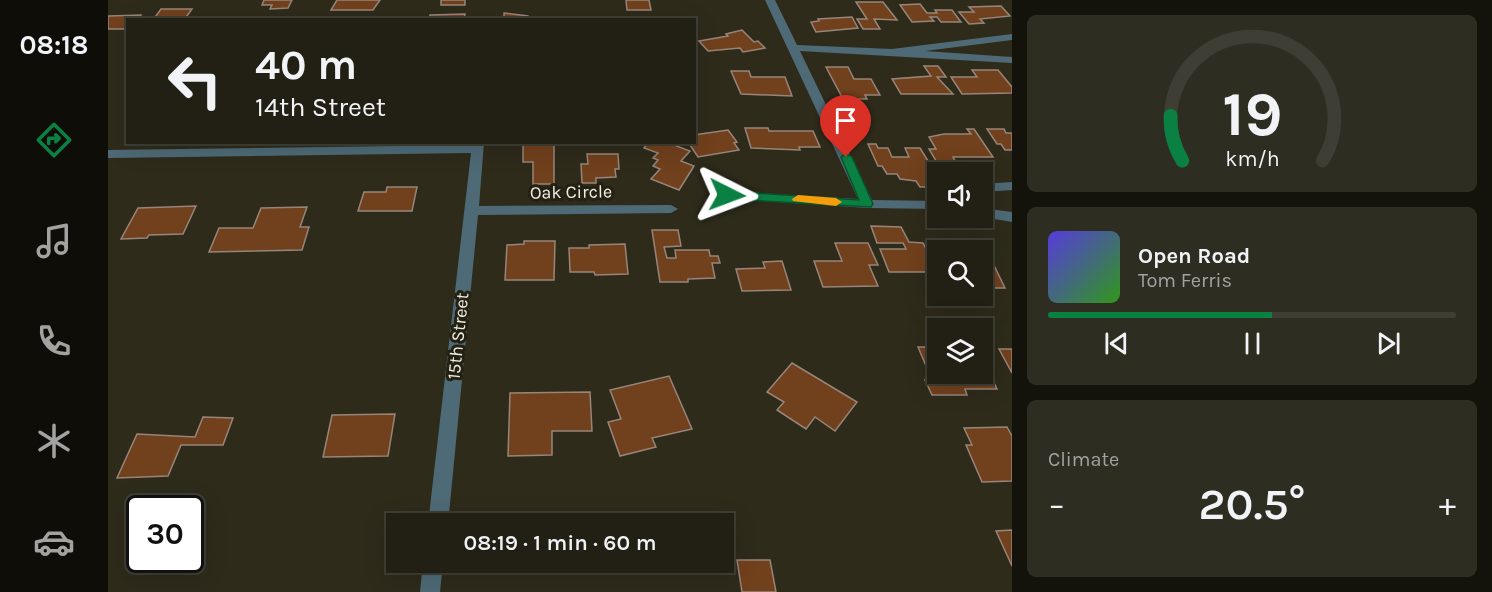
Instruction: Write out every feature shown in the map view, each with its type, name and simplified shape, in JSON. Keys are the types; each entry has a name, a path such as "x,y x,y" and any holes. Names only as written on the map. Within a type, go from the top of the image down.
{"street":[{"path":"770,0 795,48 867,204"},
{"path":"892,52 1012,37"},
{"path":"795,48 1012,60"},
{"path":"108,154 477,146"},
{"name":"15th Street","path":"439,513 477,146"},
{"path":"993,187 1012,186"},
{"path":"727,195 867,204 927,205"},
{"name":"Oak Circle","path":"472,211 671,209"},
{"path":"993,214 1012,217"},
{"path":"430,592 432,573"}],"building":[{"path":"264,0 292,0 288,8 270,9 272,5 262,5"},
{"path":"337,0 380,0 373,10 331,10"},
{"path":"441,0 465,0 465,5 441,5"},
{"path":"626,0 649,0 651,10 627,10"},
{"path":"856,2 883,2 897,20 874,19 880,29 863,29 857,19 867,19"},
{"path":"920,4 927,13 937,13 935,10 952,10 961,22 941,22 937,17 930,17 934,21 912,22 900,5"},
{"path":"1001,6 1010,16 980,19 984,23 969,24 959,12 974,12 969,7"},
{"path":"161,9 192,9 185,18 154,18"},
{"path":"504,13 528,16 528,18 504,18"},
{"path":"465,14 464,18 429,18 430,15"},
{"path":"141,15 139,18 126,18 126,29 108,29 108,16"},
{"path":"852,17 858,28 816,32 811,22 819,21 818,19"},
{"path":"742,30 754,42 758,41 765,48 743,52 740,48 708,51 699,41 728,36 726,34"},
{"path":"924,66 938,66 946,77 937,77 953,94 901,94 892,79 931,76"},
{"path":"826,67 848,67 854,79 871,79 880,95 865,95 867,99 843,99"},
{"path":"972,70 998,70 1012,87 1012,93 962,94 951,77 977,77"},
{"path":"731,71 749,71 751,77 785,77 792,96 741,94"},
{"path":"745,128 768,128 769,131 813,131 820,147 799,147 800,150 751,148"},
{"path":"967,129 974,129 993,157 953,157 956,162 937,162 929,149 936,149 929,137 944,134 971,134"},
{"path":"987,129 1004,129 1006,133 1012,133 1012,150 1005,150 1001,144 997,144"},
{"path":"728,130 737,142 734,143 739,150 698,157 689,144 696,144 696,135"},
{"path":"523,144 554,144 554,184 533,184 533,162 523,162"},
{"path":"647,144 671,144 690,151 681,161 694,166 679,190 651,179 660,169 653,166 658,160 653,158 658,153 644,148"},
{"path":"868,144 876,144 878,148 888,148 892,157 909,157 905,148 920,148 929,162 927,187 920,187 916,181 900,179 897,174 887,174 882,166 878,166"},
{"path":"587,154 618,154 619,169 615,169 616,177 596,178 596,183 582,183 581,164 588,164"},
{"path":"387,187 417,187 412,211 358,211 364,192 386,192"},
{"path":"196,206 183,234 121,239 138,208"},
{"path":"307,207 300,227 309,227 302,250 209,252 219,228 253,228 261,208"},
{"path":"871,226 901,227 909,242 923,243 927,251 927,272 889,272 880,249 906,249 903,243 877,243"},
{"path":"652,230 678,230 681,246 664,247 667,258 676,258 675,250 709,250 710,256 718,256 720,263 712,263 715,278 688,279 688,282 660,282"},
{"path":"524,241 555,241 554,280 505,280 507,245 524,244"},
{"path":"835,243 868,243 878,265 869,265 878,286 823,287 814,261 842,261"},
{"path":"625,244 628,274 595,275 594,272 570,272 569,248"},
{"path":"782,261 791,290 742,291 736,269 765,268 763,262"},
{"path":"993,263 1005,288 993,288"},
{"path":"918,347 927,347 927,368"},
{"path":"999,349 1012,349 1012,373"},
{"path":"792,363 857,402 835,431 815,417 806,429 777,410 784,402 767,392"},
{"path":"669,376 692,429 652,438 656,447 620,456 608,422 621,419 610,390"},
{"path":"925,380 927,384 993,384 993,381 997,389 965,389 967,395 932,395"},
{"path":"590,392 592,431 552,431 552,455 508,456 510,393"},
{"path":"395,414 388,456 323,457 332,415"},
{"path":"203,417 233,418 223,445 181,445 168,476 117,478 137,434 195,437"},
{"path":"1007,427 1012,436 1012,481 982,482 966,445 972,445 964,428"},
{"path":"1012,530 1012,566 996,531"},
{"path":"737,560 770,560 776,592 742,592"}],"slow traffic":[{"path":"798,199 836,202"}],"route":[{"path":"727,195 867,204 846,157"}]}
